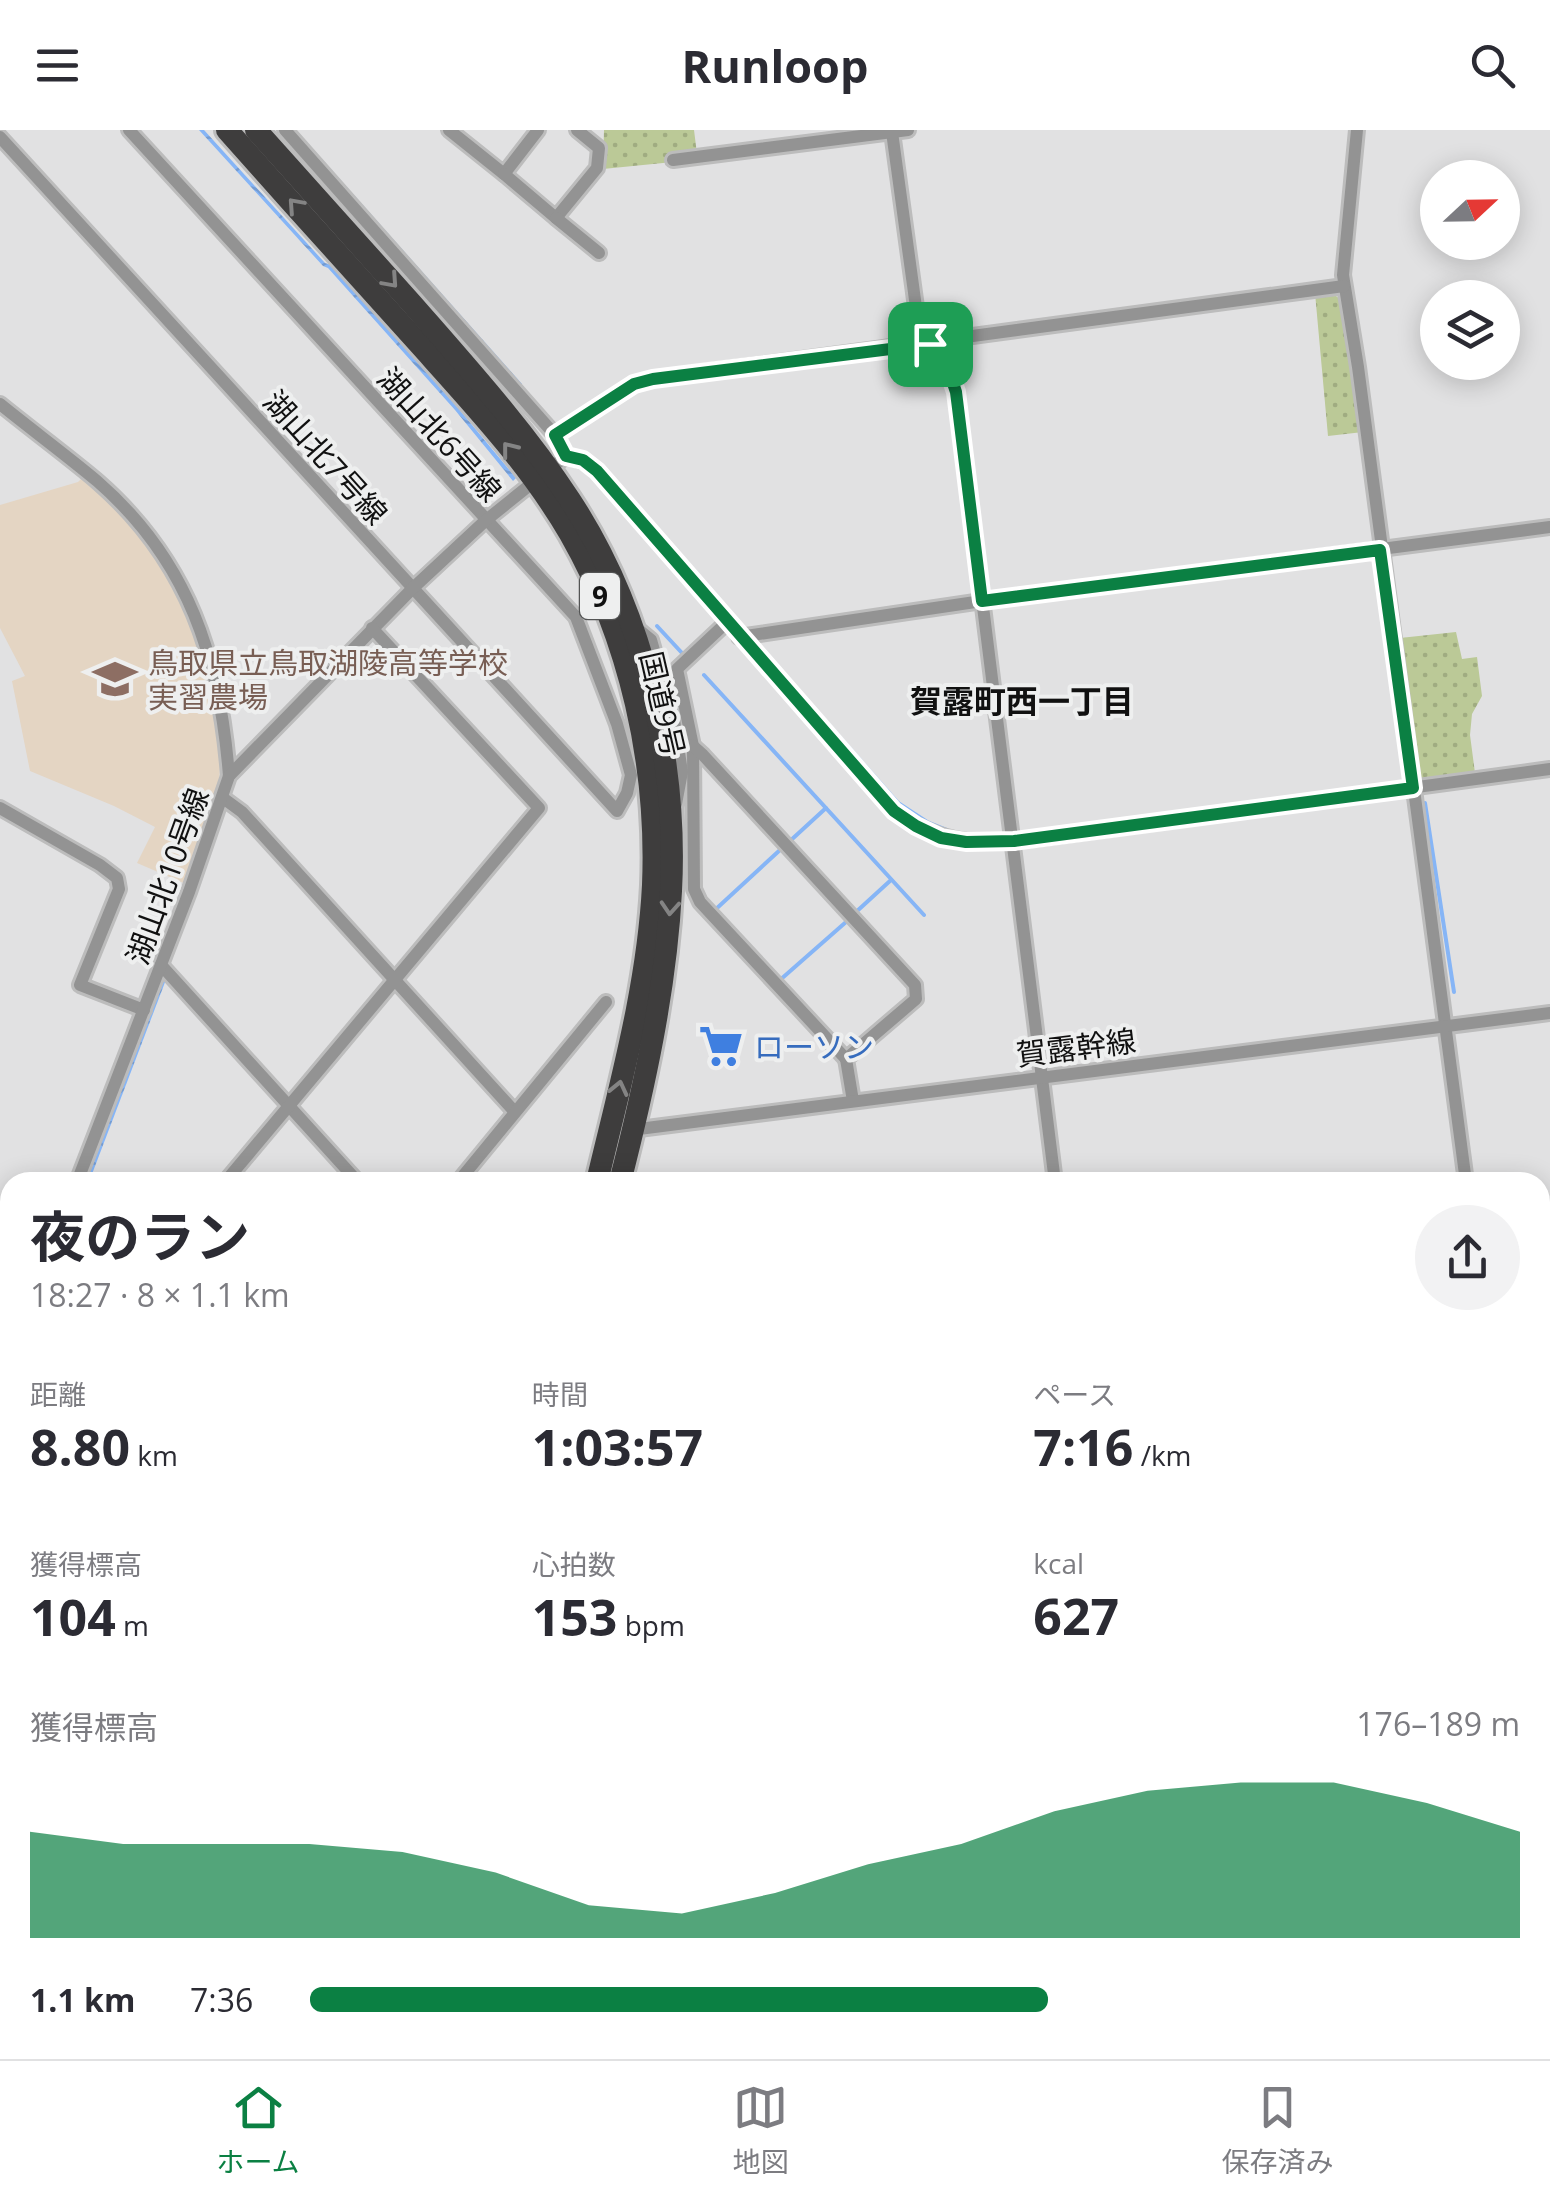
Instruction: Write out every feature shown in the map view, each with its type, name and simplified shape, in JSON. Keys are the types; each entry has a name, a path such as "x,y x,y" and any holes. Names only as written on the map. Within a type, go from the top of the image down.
{"highway":[{"name":"国道9号","path":"227,130 448,376 549,468 609,619 632,690 648,774 653,861 640,996 599,1172"},
{"name":"国道9号","path":"256,130 471,371 549,468 597,546 628,622 658,727 670,825 671,888 666,953 622,1172"}],"street":[{"name":"湖山北6号線","path":"130,130 576,616 617,724 631,775 627,794 616,811"},
{"path":"284,130 555,435"},
{"path":"450,130 599,253"},
{"path":"504,174 538,130"},
{"path":"556,218 598,168 599,148 576,130"},
{"path":"673,160 908,130"},
{"path":"1357,130 1344,286 1465,1172"},
{"path":"892,132 919,328 922,338 947,365 956,392 1054,1172"},
{"name":"湖山北7号線","path":"0,136 616,811"},
{"path":"1344,286 653,379 634,384 555,435 549,468 583,460 597,471 894,811 941,838 1014,841 1550,769"},
{"path":"0,405 112,495 166,561 211,655 226,728 229,776"},
{"name":"湖山北10号線","path":"81,1172 229,776 412,589 549,468"},
{"path":"740,638 982,601 1550,526"},
{"path":"628,622 651,640 674,688 686,745 694,889 700,902 846,1060 853,1101"},
{"path":"674,688 677,668 726,622"},
{"path":"232,1172 539,808 372,628"},
{"path":"670,825 686,745"},
{"path":"686,745 915,985 916,999 846,1060"},
{"path":"223,798 242,812 514,1111"},
{"path":"0,808 100,864 117,878 119,889 80,986 144,1010"},
{"path":"161,965 349,1172"},
{"path":"467,1172 606,1002"},
{"name":"賀露幹線","path":"609,1132 1550,1013"}],"shaded area":[{"name":"鳥取県立鳥取湖陵高等学校 実習農場","path":"83,477 133,524 167,570 199,633 220,726 219,788 186,884 137,863 155,827 30,771 12,681 25,676 0,628 0,505 78,482"}],"green space":[{"path":"604,130 694,130 697,154 673,162 603,169"},
{"path":"1331,292 1341,300 1363,432 1328,436 1315,293"},
{"path":"1456,632 1462,659 1477,657 1482,696 1472,714 1470,735 1475,773 1425,780 1417,775 1400,638"}],"water":[{"path":"199,130 204,130 331,265 458,408 516,478 513,481 328,268"},
{"path":"296,130 522,384 520,385"},
{"path":"163,976 167,977 93,1172 90,1172"}],"waterway":[{"path":"657,626 682,653"},
{"path":"756,643 898,803 947,830"},
{"path":"704,675 924,915"},
{"path":"1425,803 1454,992"},
{"path":"790,841 826,808"},
{"path":"716,909 780,850"},
{"path":"856,912 891,880"},
{"path":"780,980 846,922"}],"place":[{"name":"鳥取県立鳥取湖陵高等学校 実習農場","path":"115,679"},
{"name":"ローソン","path":"721,1046"}],"district":[{"name":"賀露町西一丁目","path":"1022,700"}],"route":[{"path":"930,344 947,365 956,392 982,601 1380,550 1413,788 1014,841 941,838 894,811 597,471 583,460 566,456 555,435 634,384 653,379 930,344"}]}
